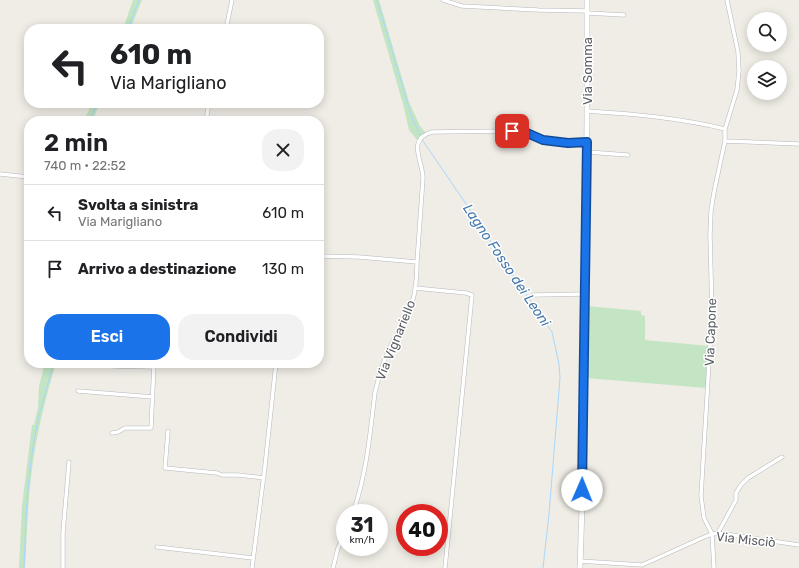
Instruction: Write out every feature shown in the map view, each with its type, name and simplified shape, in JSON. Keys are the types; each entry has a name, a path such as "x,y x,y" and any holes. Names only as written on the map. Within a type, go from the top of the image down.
{"street":[{"path":"227,24 232,0"},
{"path":"443,0 462,6 624,15"},
{"name":"Via Somma","path":"580,568 588,111 587,0"},
{"name":"Via Capone","path":"712,534 704,518 701,496 712,312 710,250 711,211 725,141 725,129 737,90 739,61 727,0"},
{"path":"588,111 647,116 725,129"},
{"name":"Via Vignariello","path":"356,504 366,466 375,392 380,373 389,349 411,307 415,288 423,178 417,151 420,140 423,136 432,132 505,131 522,132 543,140 568,143 587,142"},
{"path":"725,141 799,144"},
{"path":"587,152 628,155"},
{"path":"0,174 24,176"},
{"path":"324,256 359,257 417,262"},
{"path":"415,288 466,293 472,295 445,568"},
{"path":"534,295 585,294"},
{"path":"112,433 126,428 151,428 153,368"},
{"path":"252,568 264,478 275,368"},
{"path":"78,391 153,397"},
{"path":"168,431 165,468 217,473 222,475 264,478"},
{"path":"718,533 736,500 737,491 741,485 748,478 782,457"},
{"path":"63,568 62,532 69,462"},
{"name":"Via Misciò","path":"580,561 642,565 712,534 718,533 799,545"},
{"path":"712,534 714,568"},
{"path":"157,547 253,558"},
{"path":"332,568 336,555"}],"green space":[{"path":"133,0 142,0 132,24 125,24"},
{"path":"373,0 379,0 409,102 420,126 425,132 417,140 409,130"},
{"path":"90,108 97,108 95,116 86,116"},
{"path":"587,306 641,311 641,315 645,316 645,340 709,346 707,388 586,378"},
{"path":"44,368 54,368 38,432 34,455 29,497 25,568 19,568 22,506 32,425 34,425 38,408 39,386"}],"waterway":[{"path":"130,24 139,0"},
{"name":"Lagno Fosso dei Leoni","path":"377,0 411,115 420,135"},
{"path":"92,116 95,108"},
{"name":"Lagno Fosso dei Leoni","path":"423,141 552,332 559,364 560,378 543,568"},
{"path":"24,568 31,460 39,417 52,368"}],"route":[{"path":"512,131 527,133 543,140 568,143 587,142 582,490"}]}
